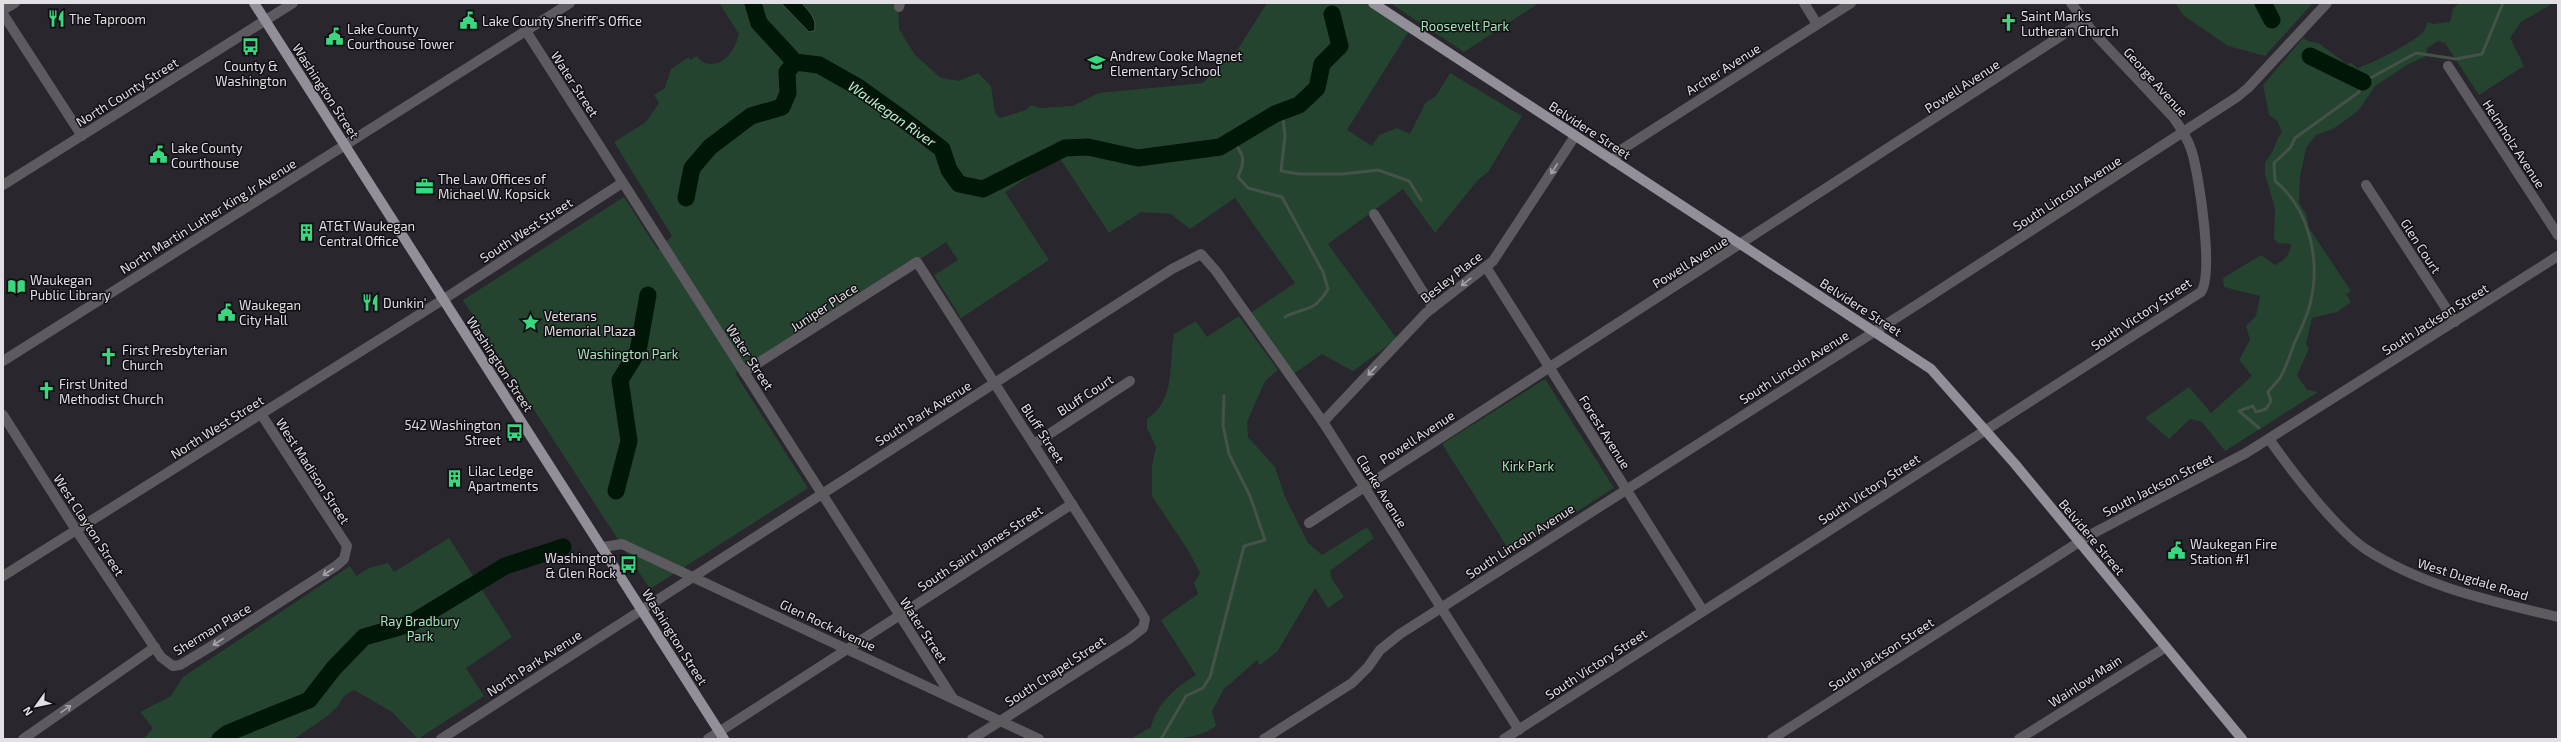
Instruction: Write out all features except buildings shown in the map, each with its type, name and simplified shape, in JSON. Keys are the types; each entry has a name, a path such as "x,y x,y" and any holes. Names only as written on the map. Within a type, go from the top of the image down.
{"main road":[{"name":"Washington Street","path":"254,3 722,735"},
{"name":"Belvidere Street","path":"1373,3 1931,369 1985,430 2242,739"}],"street":[{"path":"3,10 14,3"},
{"name":"North County Street","path":"3,186 293,3"},
{"name":"North Martin Luther King Jr Avenue","path":"3,361 570,3"},
{"path":"1804,3 1818,24"},
{"name":"Archer Avenue","path":"1613,161 1622,150 1851,3"},
{"name":"George Avenue","path":"2071,3 2084,21 2173,117 2184,133 2192,153 2204,237"},
{"name":"South Lincoln Avenue","path":"1264,739 1352,683 1368,667 1380,650 1400,634 1626,488 1874,332 2184,133 2248,88 2327,3"},
{"path":"3,14 82,136"},
{"name":"Powell Avenue","path":"1309,523 2084,21"},
{"name":"Water Street","path":"526,31 952,697"},
{"name":"Helmholz Avenue","path":"2448,66 2558,235"},
{"name":"Besley Place","path":"1323,422 1433,308 1494,260 1575,136"},
{"name":"South West Street","path":"444,299 622,183"},
{"name":"Glen Court","path":"2366,185 2454,322"},
{"path":"1374,214 1433,308"},
{"name":"South Victory Street","path":"1504,739 2201,292 2204,287 2207,268 2204,237"},
{"name":"South Park Avenue","path":"641,609 1195,255 1201,254 1216,271"},
{"name":"South Jackson Street","path":"1772,739 2079,542 2231,462 2558,256"},
{"name":"Juniper Place","path":"744,372 917,262"},
{"name":"Bluff Street","path":"917,262 1145,620"},
{"name":"Forest Avenue","path":"1486,267 1703,611"},
{"name":"Clarke Avenue","path":"1216,271 1323,422 1518,730"},
{"name":"North West Street","path":"3,576 444,299"},
{"name":"Bluff Court","path":"1034,444 1130,381"},
{"name":"West Madison Street","path":"261,414 344,542"},
{"name":"West Clayton Street","path":"3,415 76,530 155,647"},
{"name":"West Dugdale Road","path":"2269,439 2309,491 2366,550 2405,572 2438,585 2558,617"},
{"name":"South Saint James Street","path":"708,739 722,735 848,649 1072,504"},
{"name":"Sherman Place","path":"23,739 155,647 169,664 180,665 336,566 347,554 347,546 344,542"},
{"name":"Glen Rock Avenue","path":"602,547 622,544 1039,739"},
{"name":"North Park Avenue","path":"441,739 641,609"},
{"name":"South Chapel Street","path":"972,739 1129,639 1143,628 1145,620"},
{"name":"Wainlow Main","path":"2019,739 2166,646"}],"green space":[{"name":"Washington Park","path":"719,3 898,3 899,29 915,55 941,78 959,81 978,73 991,86 995,113 1000,118 1026,110 1031,105 1040,108 1073,106 1099,93 1203,83 1225,60 1231,60 1267,3 1365,3 1409,31 1347,130 1372,146 1379,135 1397,128 1410,134 1426,102 1436,96 1450,73 1522,116 1488,172 1477,181 1435,233 1403,189 1328,244 1397,339 1353,371 1322,354 1292,375 1249,314 1295,283 1235,198 1190,229 1171,214 1141,212 1109,233 1059,157 1005,192 1049,260 961,318 934,275 958,260 946,242 922,258 909,261 735,373 808,488 650,589 463,300 624,197 658,250 672,236 614,142 646,122 659,103 654,95 665,88 671,69 689,57 690,60 697,56 705,63 714,64 728,56 735,46 739,34"},
{"name":"Roosevelt Park","path":"1390,3 1539,3 1464,52"},
{"path":"2175,3 2313,3 2265,56 2228,46 2183,15"},
{"path":"2459,3 2549,3 2550,5 2521,22 2510,38 2524,66 2479,95 2445,43 2438,41 2427,48 2426,56 2407,65 2375,86 2358,111 2333,129 2316,135 2306,148 2300,177 2299,203 2306,214 2309,228 2351,291 2346,294 2351,302 2337,312 2312,318 2306,344 2309,349 2297,375 2307,390 2318,392 2225,451 2202,422 2190,419 2169,439 2145,418 2189,387 2211,413 2252,376 2239,360 2250,340 2246,326 2256,316 2260,296 2224,287 2223,278 2261,255 2275,265 2286,257 2290,248 2291,244 2278,243 2274,239 2275,209 2265,174 2265,162 2282,132 2277,121 2269,115 2263,85 2303,38 2308,41 2318,43 2346,64 2351,63 2357,68 2404,46 2424,31 2427,22 2433,24 2450,22 2453,9"},
{"path":"1239,316 1278,370 1265,381 1247,422 1248,437 1275,467 1285,497 1308,543 1322,555 1367,527 1374,538 1330,571 1332,579 1344,597 1328,608 1315,588 1277,652 1260,665 1257,660 1224,689 1212,711 1216,726 1198,735 1187,737 1131,739 1151,727 1158,710 1168,696 1196,675 1161,620 1198,594 1194,583 1200,573 1188,550 1152,496 1152,466 1156,447 1147,428 1147,419 1157,411 1163,402 1167,391 1170,380 1174,334 1196,321 1207,337"},
{"name":"Kirk Park","path":"1545,379 1614,488 1511,553 1442,444"},
{"name":"Ray Bradbury Park","path":"449,538 512,637 466,668 484,696 418,739 392,712 354,690 345,695 336,708 326,717 294,739 144,739 153,728 140,712 171,696 183,677 350,566 356,576 369,568 388,563 394,572"}],"shaded area":[{"path":"781,3 802,3 814,19 814,31 809,32"}],"waterway":[{"name":"Waukegan River","path":"753,3 759,23 795,62 819,65 858,87 942,149 949,170 959,184 983,189 1065,148 1088,147 1138,158 1220,147 1275,114 1299,105 1317,88 1322,64 1340,46 1332,14"},
{"name":"Waukegan River","path":"2263,3 2272,20"},
{"path":"2259,428 2239,411 2253,406 2256,412 2266,409 2271,401 2268,392 2280,378 2307,314 2313,288 2314,271 2310,237 2297,206 2275,181 2274,163 2290,148 2295,138 2359,92 2363,82 2416,53 2456,59 2482,54 2503,3"},
{"name":"Waukegan River","path":"2310,56 2363,82"},
{"path":"686,198 692,168 710,147 751,116 782,107 788,93 787,72 795,62"},
{"path":"1282,111 1285,136 1281,171 1299,174 1343,174 1378,170 1409,181 1421,200"},
{"path":"1232,140 1239,150 1243,161 1238,177 1248,188 1282,197 1323,272 1328,289 1323,297 1314,306 1285,317"},
{"name":"Waukegan River","path":"616,491 629,441 620,380 638,351 648,295"},
{"path":"1161,739 1186,696 1203,688 1210,677 1244,546 1265,540 1250,496 1229,454 1223,425 1224,396"},
{"name":"Waukegan River","path":"220,739 228,733 309,700 334,668 364,637 410,624 505,566 563,547"}],"place":[{"name":"The Taproom","path":"56,19"},
{"name":"Lake County Sheriff's Office","path":"469,21"},
{"name":"Saint Marks Lutheran Church","path":"2008,23"},
{"name":"Lake County Courthouse Tower","path":"334,36"},
{"name":"County & Washington","path":"251,47"},
{"name":"Andrew Cooke Magnet Elementary School","path":"1097,63"},
{"name":"Lake County Courthouse","path":"158,155"},
{"name":"The Law Offices of Michael W. Kopsick","path":"425,186"},
{"name":"AT&T Waukegan Central Office","path":"306,233"},
{"name":"Waukegan Public Library","path":"17,287"},
{"name":"Dunkin'","path":"370,303"},
{"name":"Waukegan City Hall","path":"226,312"},
{"name":"Veterans Memorial Plaza","path":"531,323"},
{"name":"First Presbyterian Church","path":"109,357"},
{"name":"First United Methodist Church","path":"46,391"},
{"name":"542 Washington Street","path":"514,432"},
{"name":"Lilac Ledge Apartments","path":"455,478"},
{"name":"Waukegan Fire Station #1","path":"2177,551"},
{"name":"Washington & Glen Rock","path":"629,565"}]}
